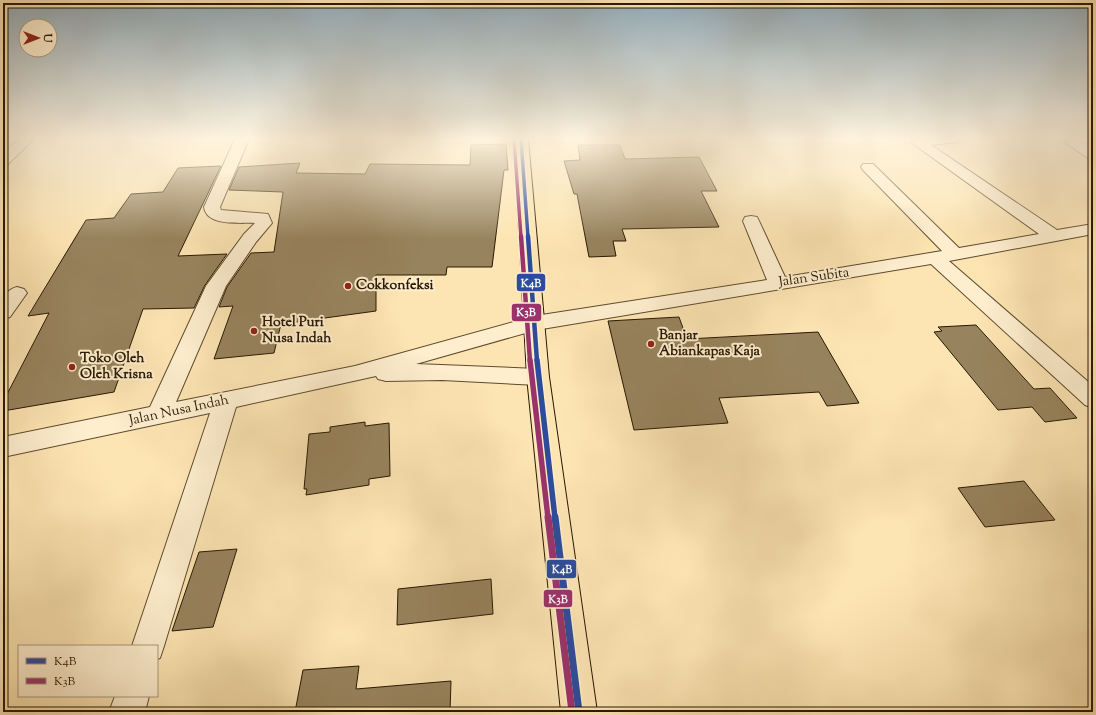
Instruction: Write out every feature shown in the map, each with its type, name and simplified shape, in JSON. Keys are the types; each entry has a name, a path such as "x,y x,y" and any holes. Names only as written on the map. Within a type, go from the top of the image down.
{"main road":[{"path":"524,172 538,377 579,712"}],"street":[{"path":"158,415 216,286 250,238 264,222 262,218 220,216 213,212 212,207 227,172"},
{"path":"873,172 954,254"},
{"path":"961,172 1054,236"},
{"path":"751,221 778,284"},
{"name":"Jalan Subita","path":"535,323 862,271 1054,236 1090,232"},
{"path":"934,257 1093,399"},
{"path":"3,312 17,293"},
{"name":"Jalan Nusa Indah","path":"3,447 355,374 535,323"},
{"name":"Jalan Nusa Indah","path":"355,374 442,372 538,377"},
{"path":"148,645 226,401"},
{"path":"127,712 132,697"}],"building":[{"path":"175,172 218,172 178,256 227,254 205,285 194,308 143,309 114,392 3,411 3,402 49,313 28,316 86,220 114,218 131,194 163,192"},
{"path":"237,172 365,174 366,172 504,172 492,267 447,267 446,275 376,275 376,311 281,324 274,353 214,359 233,306 219,307 227,287 251,253 274,252 283,192 229,190"},
{"path":"567,172 707,172 717,191 701,191 719,227 622,229 626,241 613,241 616,256 589,257 577,194 574,194"},
{"path":"679,317 687,339 818,332 859,403 827,406 819,392 719,398 728,423 634,430 608,321"},
{"path":"976,325 1034,389 1050,388 1077,418 1045,422 1032,407 998,410 934,332 942,331 938,327"},
{"path":"365,422 365,426 389,423 390,476 369,479 369,485 306,495 307,489 304,489 309,434 330,432 330,427"},
{"path":"1024,481 1055,520 985,527 958,488"},
{"path":"237,549 213,627 172,631 199,552"},
{"path":"491,579 493,614 397,625 398,589"},
{"path":"359,666 356,689 451,681 450,712 295,712 303,670"}],"transit line":[{"name":"K3B","path":"516,172 531,378 572,712"},
{"name":"K4B","path":"523,172 538,377 579,712"}],"place":[{"name":"Cokkonfeksi","path":"348,286"},
{"name":"Hotel Puri Nusa Indah","path":"254,331"},
{"name":"Banjar Abiankapas Kaja","path":"651,344"},
{"name":"Toko Oleh Oleh Krisna","path":"72,367"}]}
